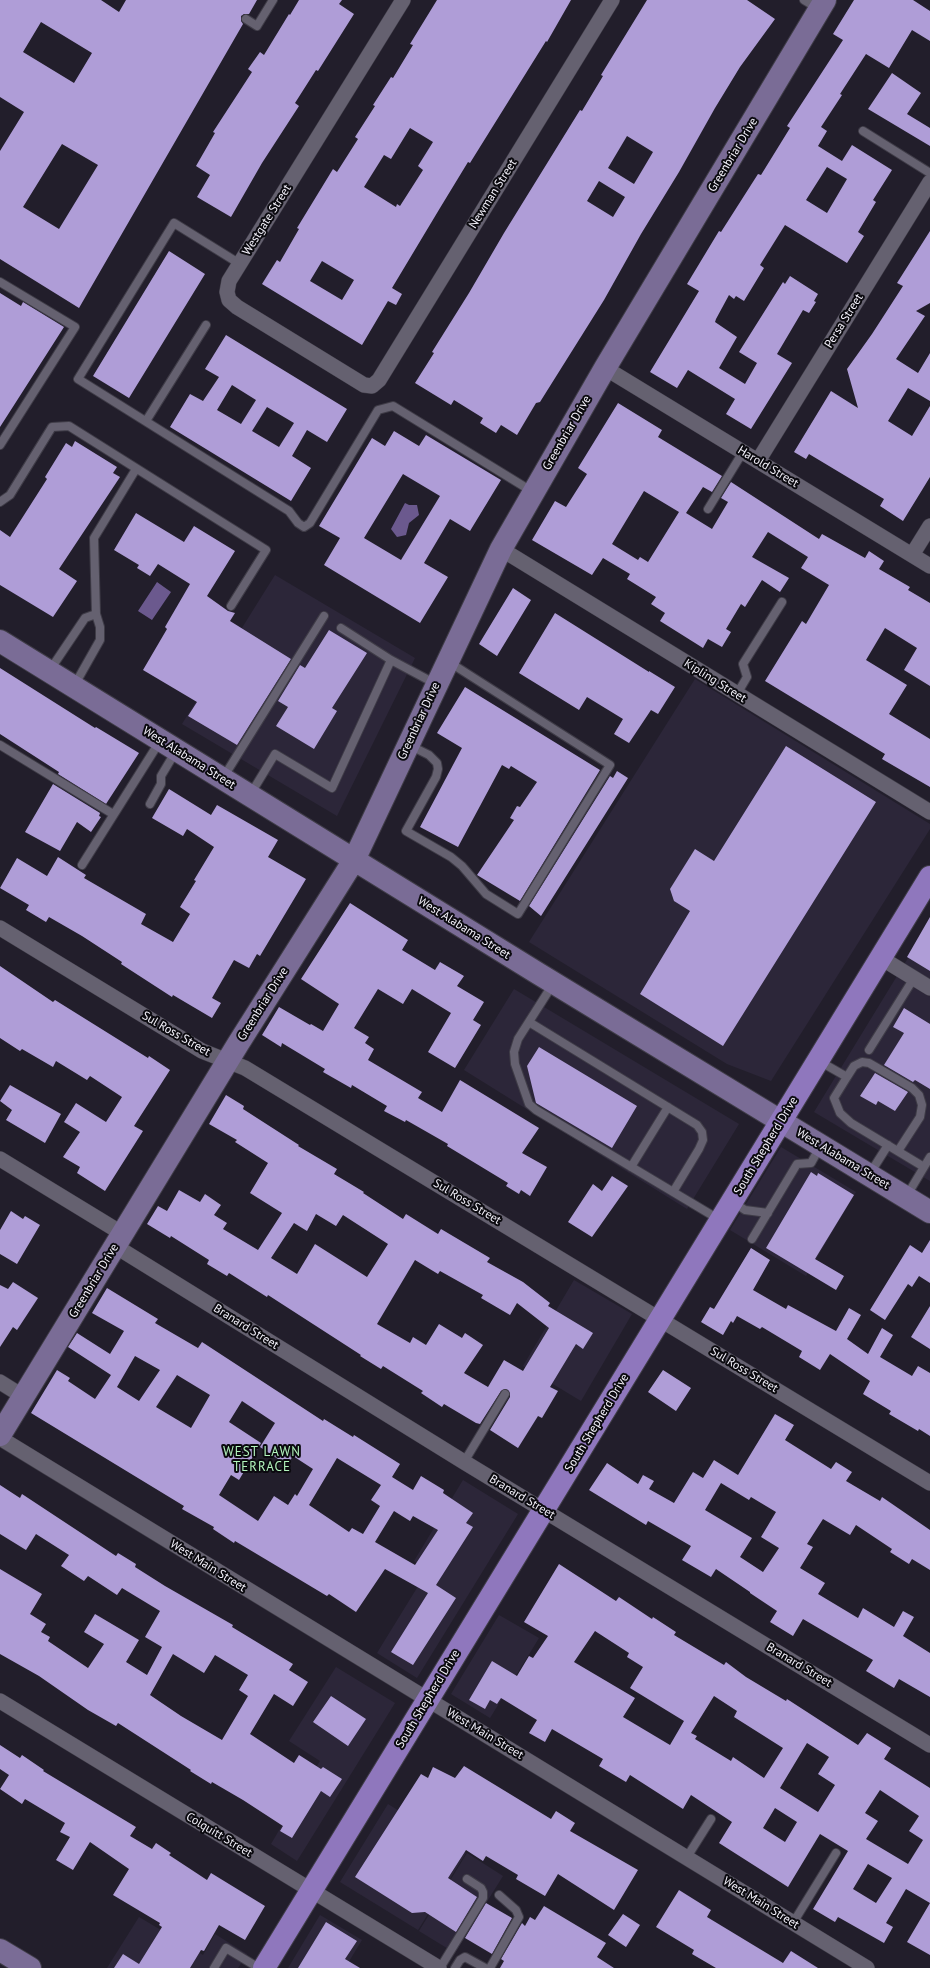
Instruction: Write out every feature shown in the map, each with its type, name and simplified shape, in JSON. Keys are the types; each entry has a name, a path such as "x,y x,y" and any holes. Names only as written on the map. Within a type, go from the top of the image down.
{"main road":[{"name":"South Shepherd Drive","path":"264,1968 312,1892 720,1220 881,958 925,890"}],"street":[{"name":"Westgate Street","path":"372,386 364,385 237,307 229,300 227,292 229,281 403,0"},
{"name":"Newman Street","path":"372,386 379,380 612,0"},
{"name":"Greenbriar Drive","path":"0,1435 228,1062 354,860 501,548 817,3"},
{"name":"Persa Street","path":"758,461 930,182"},
{"name":"Harold Street","path":"606,368 930,566"},
{"path":"912,555 930,526"},
{"name":"Kipling Street","path":"501,548 930,812"},
{"name":"West Alabama Street","path":"0,641 554,983 930,1212"},
{"name":"Sul Ross Street","path":"0,928 202,1051 245,1068 930,1483"},
{"path":"881,958 930,988"},
{"name":"Branard Street","path":"0,1159 119,1240 464,1462 930,1745"},
{"path":"0,1382 24,1396"},
{"name":"West Main Street","path":"0,1438 867,1968"},
{"name":"Colquitt Street","path":"0,1701 439,1968"},
{"path":"0,1950 30,1968"}],"lane":[{"path":"246,19 257,26 273,0"},
{"path":"863,131 930,173"},
{"path":"240,264 174,223 78,379 289,511 298,523 304,527 310,523 378,410 393,406 533,492"},
{"path":"0,282 74,327 0,445"},
{"path":"146,421 206,325"},
{"path":"0,502 10,495 52,427 69,426 266,550 230,606"},
{"path":"708,509 743,452"},
{"path":"74,687 100,640 100,627 96,614 94,538 136,469"},
{"path":"737,694 747,677 743,664 782,602"},
{"path":"49,672 85,618 96,614"},
{"path":"223,778 324,616"},
{"path":"341,628 391,660 436,684"},
{"path":"250,796 276,754 332,788 391,660"},
{"path":"408,744 429,755 437,763 438,769 436,777 406,831 452,858 462,866 486,894 518,914 610,765 447,661"},
{"path":"0,745 113,814"},
{"path":"150,804 161,784 161,776 168,745"},
{"path":"82,865 113,814 168,745"},
{"path":"869,1050 914,978"},
{"path":"554,983 518,1040 514,1052 515,1064 525,1096 530,1104 720,1220"},
{"path":"529,1022 698,1126 702,1132 703,1140 673,1192"},
{"path":"819,1060 847,1077"},
{"path":"898,1151 920,1117 922,1105 919,1095 912,1088 881,1068 862,1062 854,1066 834,1098 840,1113 851,1123 924,1167"},
{"path":"631,1167 668,1107"},
{"path":"752,1239 797,1164 811,1163 821,1146"},
{"path":"869,1175 888,1146"},
{"path":"906,1197 930,1157"},
{"path":"732,1202 745,1210 768,1213"},
{"path":"464,1462 505,1394"},
{"path":"687,1857 711,1819"},
{"path":"793,1923 836,1853"},
{"path":"439,1968 483,1898 481,1888 467,1879"},
{"path":"490,1968 519,1917 516,1910 499,1895"},
{"path":"214,1968 226,1948 259,1968"},
{"path":"455,1968 460,1960 465,1957 485,1968"}],"shaded area":[{"path":"405,503 409,505 417,505 419,515 409,523 406,535 397,537 391,529"},
{"path":"275,575 415,658 337,816 182,724"},
{"path":"157,582 171,592 152,620 138,611"},
{"path":"695,679 930,824 930,829 771,1081 727,1064 529,942"},
{"path":"930,922 930,1181 814,1112"},
{"path":"514,989 739,1124 687,1209 464,1070"},
{"path":"781,1147 856,1192 806,1276 730,1230"},
{"path":"574,1280 632,1314 581,1401 523,1366"},
{"path":"463,1480 518,1514 417,1678 377,1653 428,1570 414,1561"},
{"path":"499,1615 539,1638 490,1718 451,1694"},
{"path":"336,1667 395,1703 297,1861 271,1844 320,1761 289,1741"},
{"path":"388,1804 466,1853 418,1930 340,1882"},
{"path":"467,1853 503,1876 455,1953 419,1931"},
{"path":"320,1915 362,1940 345,1968 288,1968"},
{"path":"139,1917 203,1955 215,1934 247,1954 238,1968 107,1968"}],"building":[{"path":"0,0 101,0 119,12 126,0 257,0 249,14 244,14 241,16 241,21 243,24 79,308 0,259 0,151 24,112 0,97","holes":["41,22 92,53 74,83 23,52","62,144 98,165 59,229 23,207"]},
{"path":"299,0 342,0 339,4 354,14 318,71 316,70 295,103 299,106 262,163 231,217 197,197 210,175 196,166 215,133 213,132 252,72 248,69 260,52 264,55"},
{"path":"437,0 571,0 547,42 546,41 470,163 468,162 392,288 402,294 396,305 388,301 362,345 262,284 277,260 280,262 299,229 297,228 333,169 337,172 358,139 355,137 375,106 373,105 391,77 393,78 413,45 410,44","holes":["410,128 433,142 418,166 423,170 400,206 397,204 396,207 364,187 384,155 391,159","322,261 354,280 342,300 310,281"]},
{"path":"647,0 747,0 775,19 740,67 641,234 604,300 540,402 536,403 517,435 501,425 496,433 480,423 483,418 454,400 451,405 415,383 504,233 580,110 582,111 603,76 601,75","holes":["627,136 653,152 634,184 608,168","599,181 625,197 613,217 587,201"]},
{"path":"854,0 913,0 930,11 930,41 912,30 889,68 866,54 821,127 827,131 818,146 842,161 852,145 892,170 873,200 876,202 858,232 864,236 847,263 785,225 760,265 764,268 744,301 736,296 734,299 729,295 716,319 715,322 737,337 719,368 745,384 757,363 739,352 783,282 785,284 790,276 818,294 814,301 816,302 809,313 803,310 777,354 792,363 751,429 726,414 735,399 688,370 677,388 650,372 699,291 687,284 719,231 721,232 758,174 761,175 790,128 787,126 843,40 833,34","holes":["827,167 847,179 827,213 806,200"]},
{"path":"892,73 921,93 907,114 930,128 930,146 868,109"},
{"path":"930,231 930,303 916,311 925,316 896,359 918,373 930,353 930,401 908,388 888,421 912,436 930,406 930,477 903,521 880,506 884,499 809,454 806,459 794,452 831,391 858,408 847,369 903,286 897,283"},
{"path":"169,251 205,274 129,398 93,376"},
{"path":"0,293 21,306 23,302 64,327 0,427"},
{"path":"226,335 347,409 327,442 307,430 292,456 311,468 291,501 170,427 190,394 203,401 219,377 205,369","holes":["232,385 256,400 241,424 217,410","267,407 294,423 279,447 252,431"]},
{"path":"618,403 662,430 658,437 722,476 712,492 703,487 686,513 712,529 728,502 721,498 731,482 819,539 822,534 865,558 869,551 884,561 879,569 910,587 908,590 930,603 930,686 904,670 917,648 885,628 866,660 907,685 889,714 930,739 930,787 882,759 885,754 765,681 802,621 806,624 829,585 801,568 808,557 768,532 752,557 789,578 780,592 762,580 745,607 741,604 726,629 731,632 722,647 708,639 703,648 660,621 665,613 651,604 656,597 627,579 630,574 603,558 592,575 532,540 555,501 566,507 587,474 578,468","holes":["644,491 679,512 648,562 640,557 638,560 612,544"]},
{"path":"394,431 419,446 426,435 501,480 470,531 450,519 424,563 448,577 420,623 324,565 340,538 319,526 372,438 385,446","holes":["403,474 440,496 401,560 364,538"]},
{"path":"75,441 117,467 113,473 120,477 59,569 77,581 53,617 0,585 0,530 10,537 47,479 45,477 66,443 72,447"},
{"path":"136,513 184,542 194,526 235,551 207,596 228,611 235,613 230,621 291,659 237,745 188,716 197,702 143,670 167,629 165,627 190,584 158,564 150,576 137,568 139,565 114,550"},
{"path":"513,588 531,600 497,656 479,644"},
{"path":"555,613 675,687 658,714 651,710 629,743 614,734 623,719 587,697 579,710 519,673"},
{"path":"329,630 367,653 332,708 337,711 314,749 276,726 288,707 278,701 300,665 305,668"},
{"path":"0,668 95,728 96,727 139,753 106,804 58,774 59,772 0,734"},
{"path":"465,687 600,770 520,901 477,875 514,820 510,818 517,806 520,807 537,782 511,766 509,769 502,765 458,847 420,827 462,748 437,733"},
{"path":"786,746 876,802 723,1046 640,994 690,911 674,901 670,889 695,849 714,861"},
{"path":"617,771 628,778 541,916 529,906 610,776 613,778"},
{"path":"53,784 100,813 99,816 101,817 91,832 77,822 60,851 25,832"},
{"path":"169,789 211,815 217,805 278,840 268,857 306,879 260,956 257,954 249,968 234,960 212,998 221,1003 212,1018 173,995 172,997 121,964 122,962 82,936 49,917 46,922 26,910 29,905 0,888 17,858 47,876 58,857 86,875 84,878 146,914 141,924 173,942 190,914 180,907 214,847 187,829 183,836 152,818"},
{"path":"350,903 408,940 402,950 435,970 440,962 464,976 457,986 484,1002 473,1020 481,1025 455,1068 428,1052 451,1013 412,989 403,1004 378,989 354,1028 369,1037 365,1043 374,1049 368,1060 422,1092 418,1098 442,1112 460,1080 539,1128 522,1153 547,1167 530,1196 521,1190 519,1194 506,1186 508,1183 447,1146 448,1144 406,1120 405,1122 384,1111 387,1106 352,1085 351,1088 323,1072 325,1069 282,1043 281,1047 262,1035 279,1007 323,1031 339,1004 301,979"},
{"path":"930,917 930,971 907,957"},
{"path":"0,966 53,1002 55,1000 170,1070 134,1126 143,1131 105,1191 77,1173 80,1167 63,1157 80,1132 64,1122 76,1103 106,1122 122,1097 90,1076 87,1080 56,1061 53,1067 22,1049 20,1051 0,1038"},
{"path":"904,1008 930,1024 930,1089 915,1080 913,1082 884,1065 904,1033 893,1027"},
{"path":"539,1047 637,1106 612,1148 536,1103 527,1066"},
{"path":"875,1073 908,1092 895,1111 878,1101 876,1105 860,1096"},
{"path":"10,1085 61,1114 45,1143 6,1120 12,1110 0,1101"},
{"path":"226,1095 244,1106 243,1109 299,1145 298,1146 337,1169 334,1174 364,1192 363,1193 403,1219 406,1214 438,1234 441,1229 490,1258 487,1262 523,1282 550,1303 548,1306 593,1333 583,1349 576,1344 550,1387 558,1391 542,1418 538,1416 518,1448 490,1430 510,1397 508,1390 505,1389 501,1391 480,1424 476,1423 444,1404 442,1407 421,1393 423,1391 383,1366 381,1369 268,1295 267,1297 229,1273 227,1276 207,1264 209,1260 171,1236 170,1238 147,1224 158,1206 167,1211 179,1190 200,1202 205,1194 221,1205 214,1215 227,1223 223,1229 258,1250 282,1213 250,1193 268,1163 235,1142 237,1140 209,1124","holes":["316,1214 336,1226 343,1215 388,1244 367,1277 315,1244 297,1274 271,1258 294,1223 307,1231","415,1260 438,1274 440,1271 483,1295 481,1298 510,1315 517,1303 549,1328 523,1371 504,1360 488,1387 464,1373 483,1345 465,1333 462,1338 439,1324 426,1345 413,1337 410,1343 377,1324"]},
{"path":"811,1172 817,1176 818,1173 854,1195 815,1259 844,1276 836,1290 766,1248"},
{"path":"612,1176 628,1186 592,1237 568,1222 593,1184 602,1191"},
{"path":"11,1211 23,1219 25,1216 40,1225 17,1264 0,1254 0,1230"},
{"path":"930,1240 930,1283 919,1276 912,1287 908,1284 885,1320 870,1310 910,1245 922,1253"},
{"path":"751,1248 770,1260 753,1290 786,1309 788,1305 836,1331 849,1308 861,1315 847,1339 868,1354 882,1328 893,1335 880,1357 912,1376 918,1366 930,1373 930,1436 919,1429 918,1431 889,1414 891,1411 863,1394 870,1381 830,1354 820,1370 799,1357 802,1351 762,1327 760,1329 737,1316 733,1323 731,1321 723,1335 701,1322 710,1307 714,1309"},
{"path":"13,1282 38,1298 17,1330 13,1327 0,1347 0,1285 8,1289"},
{"path":"107,1288 158,1319 155,1323 198,1348 202,1342 323,1421 324,1419 353,1437 354,1435 400,1464 392,1477 413,1490 421,1476 444,1490 443,1493 473,1513 466,1523 473,1527 436,1585 456,1598 413,1665 391,1652 428,1593 385,1569 356,1612 329,1594 327,1596 235,1541 234,1543 213,1529 214,1527 182,1509 184,1506 31,1413 57,1370 70,1378 68,1381 95,1399 111,1375 68,1347 77,1333 110,1354 124,1331 92,1313","holes":["135,1356 160,1370 139,1401 117,1387","177,1375 210,1395 191,1428 156,1407","242,1401 275,1423 260,1447 287,1465 293,1456 313,1469 297,1496 295,1494 288,1505 274,1496 258,1521 219,1495 231,1475 239,1480 261,1443 229,1422","337,1458 381,1485 371,1500 380,1506 363,1534 352,1528 349,1532 309,1505","394,1511 410,1521 413,1516 438,1530 415,1565 375,1542"]},
{"path":"930,1306 930,1349 911,1337"},
{"path":"663,1370 691,1388 676,1411 648,1392"},
{"path":"775,1414 794,1425 785,1440 831,1469 836,1462 852,1472 846,1481 880,1501 882,1497 930,1530 930,1570 912,1559 909,1564 890,1552 892,1549 856,1525 850,1535 823,1519 807,1544 813,1547 800,1568 825,1583 818,1594 858,1618 863,1608 894,1627 903,1611 914,1617 903,1636 930,1653 930,1697 899,1679 894,1688 866,1671 873,1660 803,1619 793,1636 770,1622 777,1611 750,1592 716,1569 711,1577 682,1560 691,1546 648,1521 646,1525 589,1490 607,1463 638,1484 643,1475 654,1481 649,1489 674,1503 693,1472 703,1478 714,1460 738,1475","holes":["721,1483 749,1500 751,1497 776,1512 761,1537 779,1548 763,1572 740,1557 752,1538 705,1510"]},
{"path":"0,1485 20,1498 22,1494 116,1556 118,1553 136,1564 135,1567 233,1625 232,1627 293,1664 289,1670 308,1682 293,1706 274,1694 250,1734 294,1763 299,1755 321,1769 323,1767 342,1779 330,1797 321,1791 292,1838 280,1831 283,1826 243,1800 212,1782 211,1784 118,1723 116,1726 88,1710 39,1676 0,1654 0,1569 42,1594 30,1614 46,1624 41,1632 50,1637 48,1641 88,1668 104,1644 84,1632 95,1614 139,1640 126,1662 147,1675 162,1647 145,1637 160,1611 122,1588 117,1595 88,1576 84,1581 61,1566 69,1555 36,1534 26,1550 0,1534","holes":["173,1654 204,1673 215,1655 248,1675 239,1690 248,1696 222,1740 181,1716 150,1695"]},
{"path":"559,1564 616,1601 619,1597 652,1619 653,1617 676,1632 674,1635 724,1665 726,1662 746,1677 786,1701 787,1699 858,1745 867,1733 891,1748 884,1759 930,1788 930,1903 906,1889 886,1923 893,1927 884,1943 838,1917 835,1922 813,1909 848,1851 820,1834 788,1887 719,1843 732,1822 691,1795 683,1809 630,1775 626,1782 599,1766 603,1759 552,1729 545,1742 529,1733 537,1720 501,1698 497,1704 490,1700 485,1709 469,1700 492,1661 517,1676 529,1656 533,1658 548,1636 524,1622","holes":["595,1631 629,1653 627,1657 643,1667 630,1688 684,1721 670,1745 623,1717 635,1698 574,1662","714,1696 737,1711 734,1717 783,1748 764,1778 733,1757 731,1761 695,1739 697,1736 691,1733","807,1743 829,1757 818,1774 835,1785 818,1812 780,1788","880,1790 919,1816 909,1831 923,1840 908,1864 866,1839 878,1821 865,1813","775,1808 797,1822 785,1842 763,1828","868,1864 892,1878 876,1903 853,1889"]},
{"path":"331,1696 366,1719 348,1746 313,1722"},
{"path":"0,1745 20,1758 22,1755 44,1770 43,1771 136,1827 130,1836 152,1849 156,1843 171,1853 169,1855 207,1880 211,1873 265,1906 245,1940 219,1925 204,1951 201,1950 190,1968 114,1968 123,1954 139,1964 162,1927 159,1925 160,1923 113,1895 129,1869 90,1842 73,1870 56,1860 70,1837 60,1832 65,1823 25,1799 22,1804 0,1789 9,1775 0,1769"},
{"path":"464,1766 551,1819 556,1811 575,1823 570,1831 638,1870 614,1910 558,1874 545,1896 516,1879 518,1875 486,1856 483,1861 466,1850 448,1878 477,1897 456,1932 425,1912 412,1913 355,1877 421,1774 428,1778 433,1767 455,1778"},
{"path":"679,1890 711,1910 707,1917 783,1963 791,1951 818,1968 716,1968 692,1954 694,1950 656,1927"},
{"path":"486,1903 512,1918 492,1954 465,1938"},
{"path":"930,1903 930,1955 907,1942"},
{"path":"544,1906 606,1943 597,1957 614,1968 500,1968 504,1961 501,1959 522,1923 525,1926 530,1917 535,1920"},
{"path":"623,1914 640,1925 626,1947 608,1935"},
{"path":"326,1922 357,1941 345,1959 360,1968 298,1968"}],"district":[{"name":"WEST LAWN TERRACE","path":"262,1460"}]}
